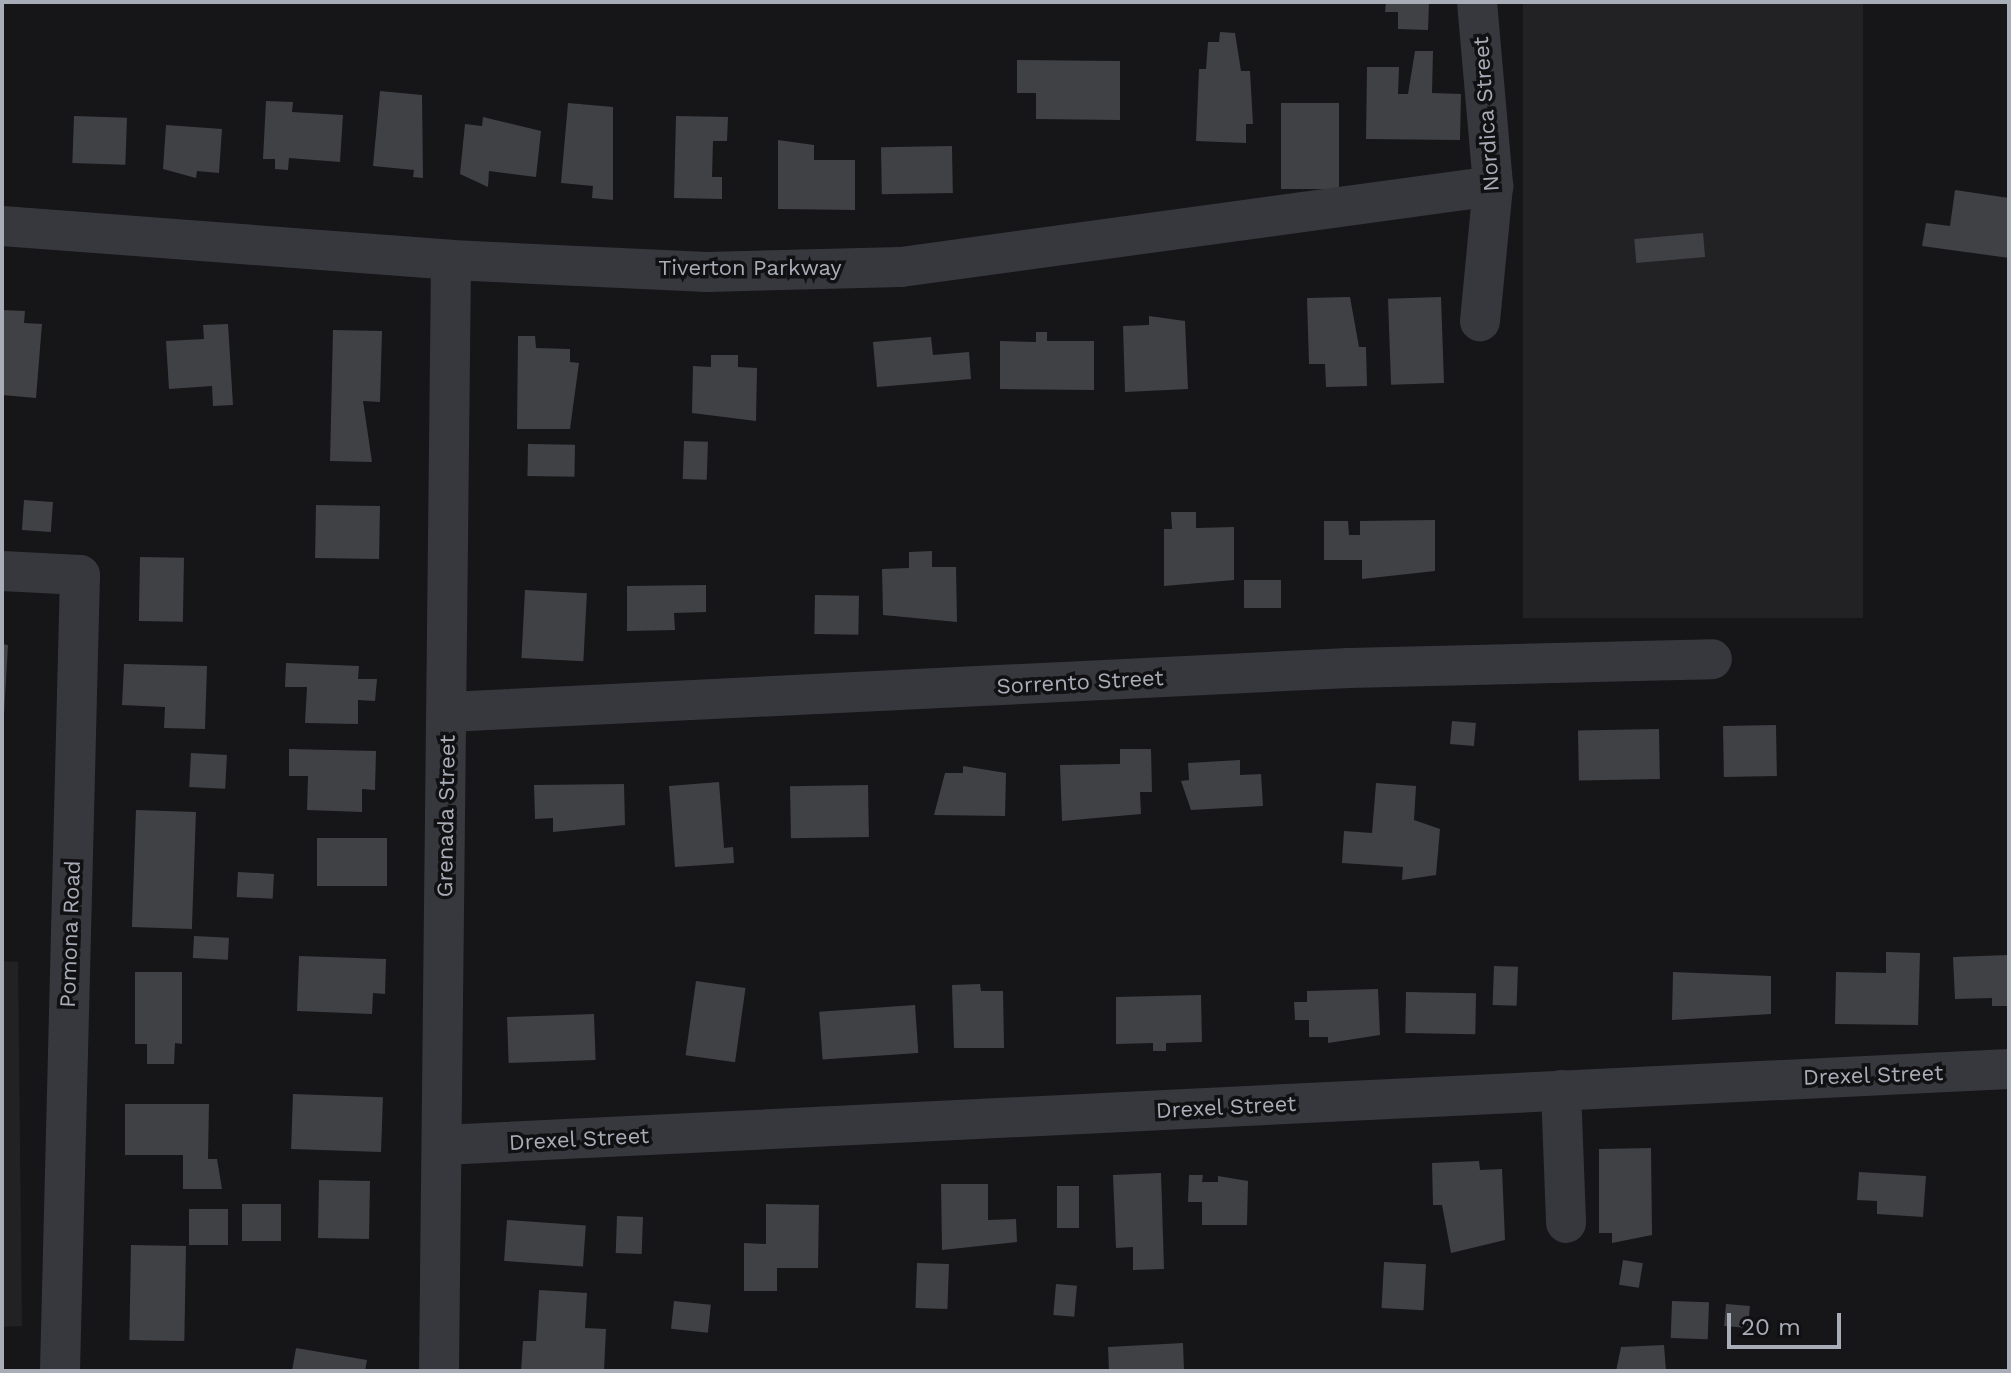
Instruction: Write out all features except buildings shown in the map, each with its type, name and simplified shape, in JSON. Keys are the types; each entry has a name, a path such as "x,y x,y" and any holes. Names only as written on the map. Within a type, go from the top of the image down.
{"street":[{"name":"Nordica Street","path":"1477,2 1493,186 1480,321"},
{"name":"Tiverton Parkway","path":"2,226 451,260 707,272 901,267 1493,186"},
{"name":"Grenada Street","path":"439,1371 451,260"},
{"name":"Pomona Road","path":"2,571 80,575 60,1371"},
{"name":"Sorrento Street","path":"448,712 1349,668 1712,659"},
{"name":"Drexel Street","path":"443,1145 2009,1069"},
{"path":"1561,1090 1566,1223"}],"shaded area":[{"path":"1523,2 1863,2 1863,618 1523,618"},
{"path":"2,961 18,962 22,1326 2,1327"}]}
